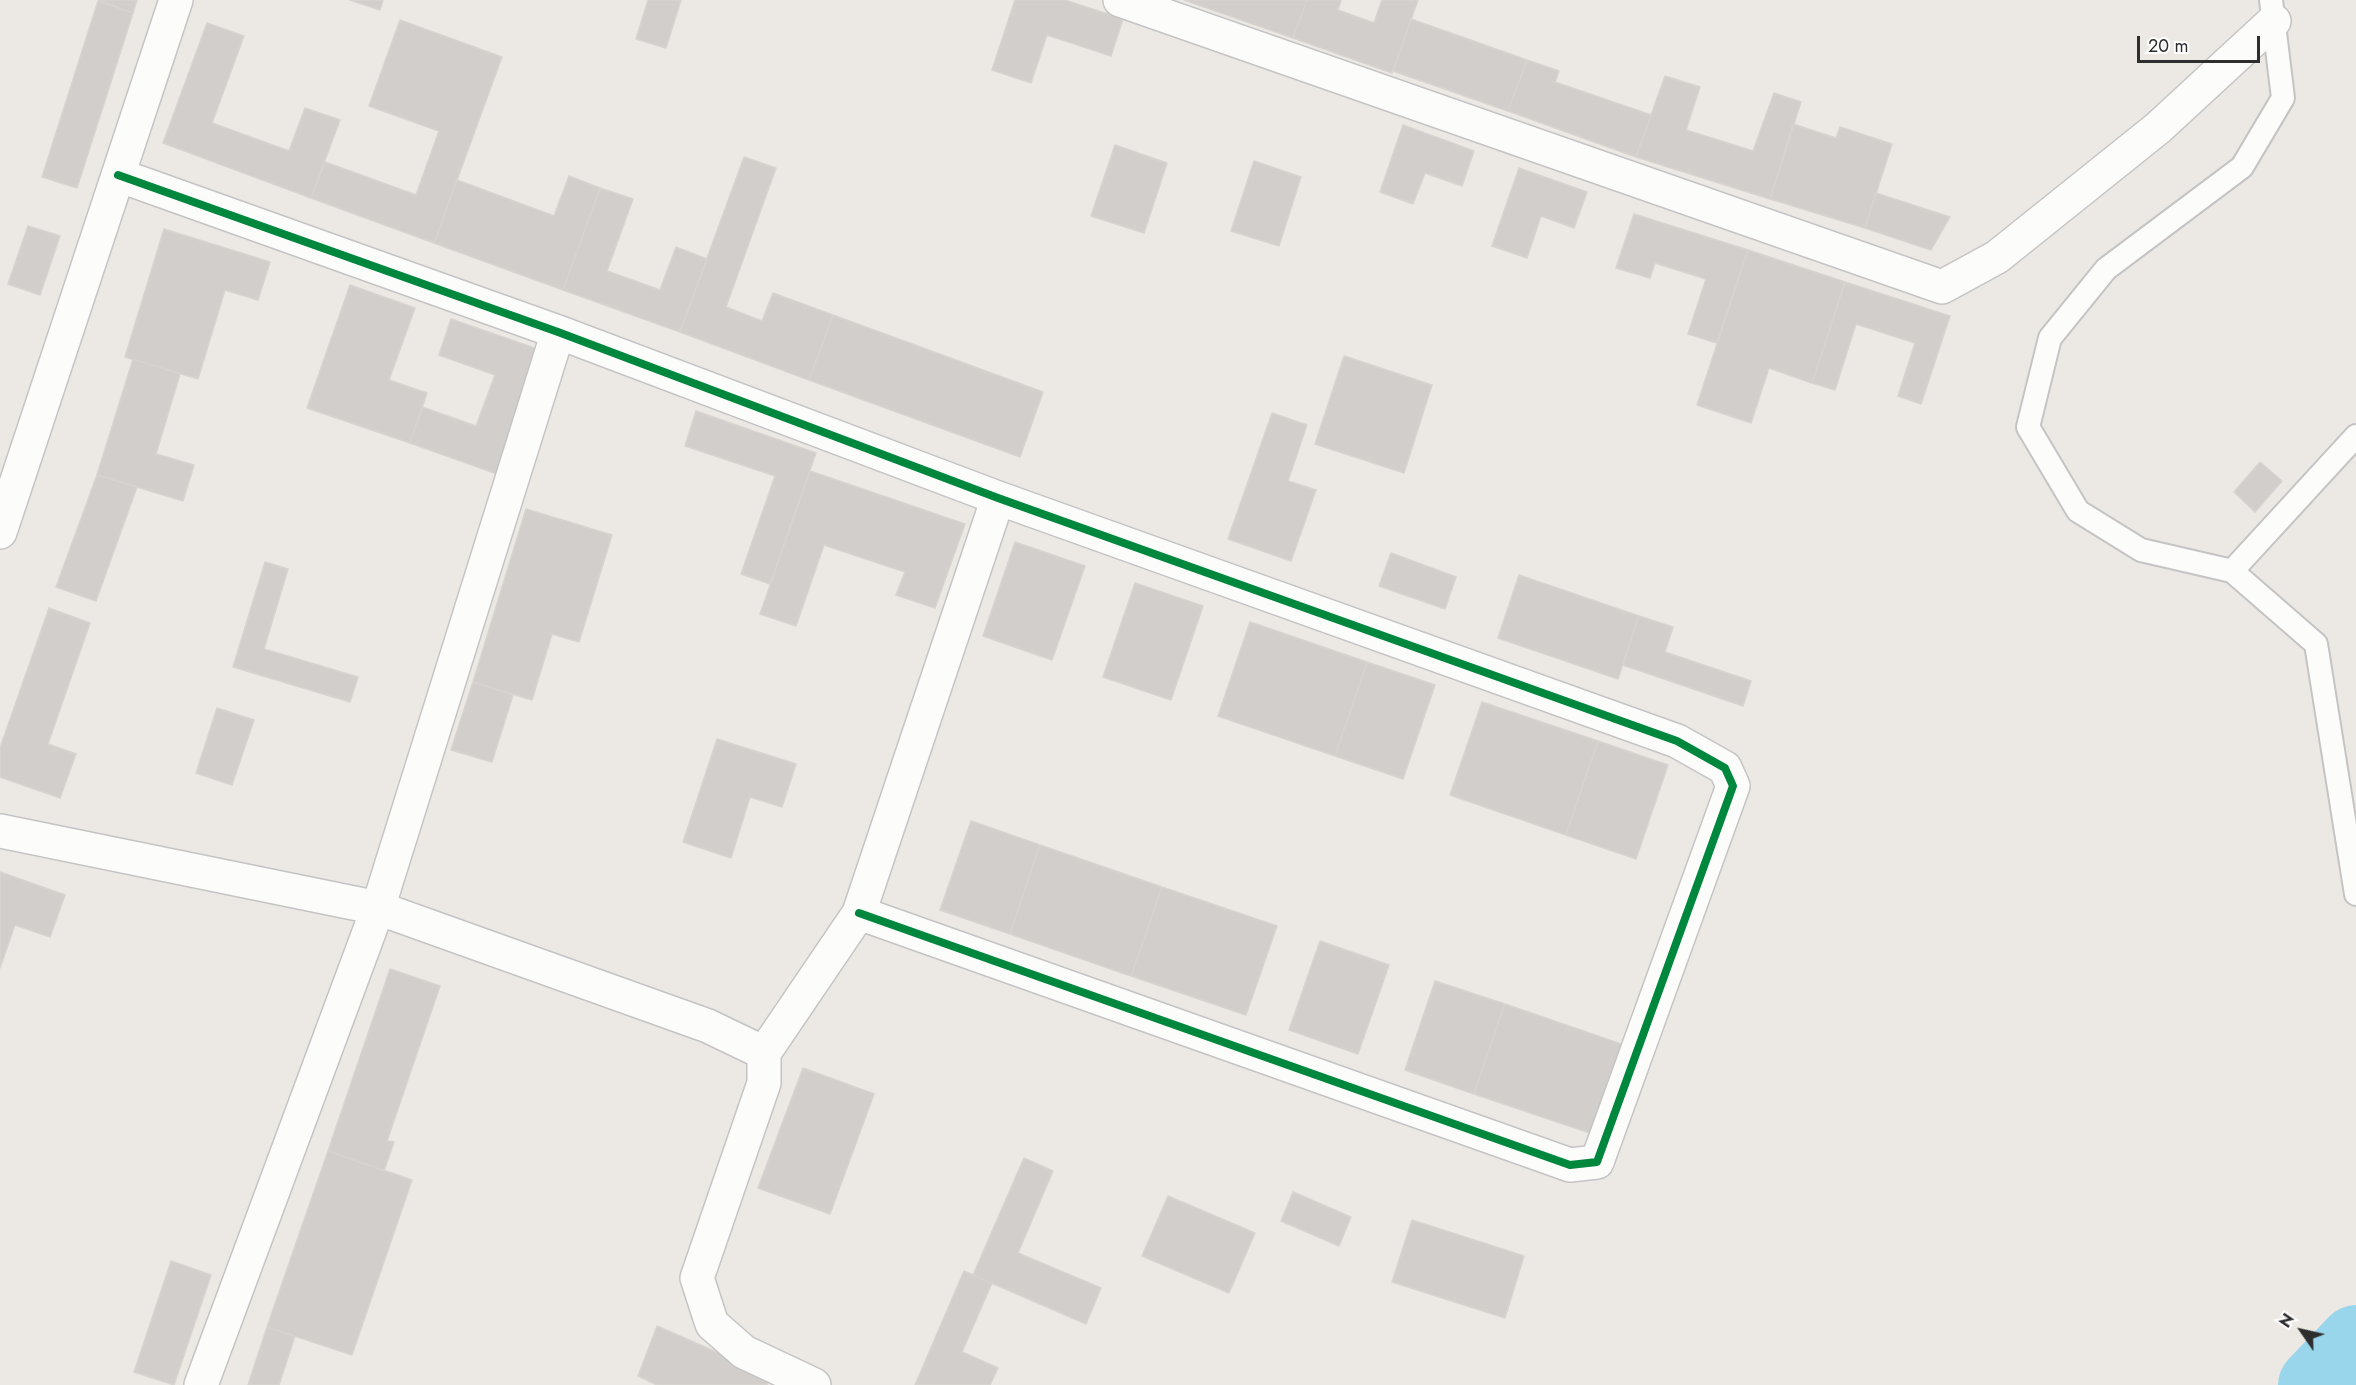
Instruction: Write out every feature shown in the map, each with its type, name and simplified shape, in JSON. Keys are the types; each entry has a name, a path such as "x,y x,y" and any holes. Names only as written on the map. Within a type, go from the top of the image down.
{"street":[{"path":"0,532 176,0"},
{"path":"1120,0 1942,287 1997,257 2158,128 2272,10"},
{"path":"118,175 558,332 998,498 1677,741 1725,768 1733,786 1597,1162 1570,1165 859,913"},
{"path":"201,1385 378,908 558,332"},
{"path":"806,1383 744,1352 712,1324 697,1278 764,1083 764,1053 859,913 998,498"},
{"path":"0,831 378,908 708,1026 764,1053"}],"lane":[{"path":"2272,10 2283,98 2242,166 2106,269 2050,338 2028,427 2078,511 2141,550 2232,571 2316,644 2356,894"},
{"path":"2232,571 2356,436"}],"building":[{"path":"99,0 137,0 133,13"},
{"path":"350,0 383,0 380,10"},
{"path":"648,0 681,0 666,48 636,39"},
{"path":"1015,0 1065,0 1123,19 1111,56 1047,35 1031,83 992,70"},
{"path":"1184,0 1307,0 1293,38"},
{"path":"1307,0 1341,0 1338,10 1374,23 1382,0 1418,0 1392,73 1293,38"},
{"path":"98,1 133,13 77,188 42,177"},
{"path":"1411,19 1527,60 1508,111 1393,71"},
{"path":"400,20 502,57 434,243 311,198 325,162 416,195 439,131 369,106"},
{"path":"207,23 244,36 212,123 289,151 305,108 340,120 311,198 163,143"},
{"path":"1527,60 1559,71 1555,82 1651,115 1636,157 1508,111"},
{"path":"1665,76 1700,87 1686,130 1753,151 1774,93 1801,102 1770,199 1636,157"},
{"path":"1793,124 1836,138 1840,127 1892,144 1865,228 1770,199"},
{"path":"1403,125 1474,151 1462,186 1425,173 1413,204 1380,192"},
{"path":"1115,145 1167,163 1144,233 1091,216"},
{"path":"744,157 776,168 726,307 762,321 773,293 833,315 809,380 680,332"},
{"path":"1254,161 1301,177 1279,246 1231,231"},
{"path":"1519,168 1587,192 1574,228 1541,216 1527,258 1492,246"},
{"path":"569,176 600,188 563,290 434,243 457,180 554,216"},
{"path":"600,188 633,199 607,271 660,290 676,247 707,259 680,332 563,290"},
{"path":"1876,193 1950,217 1931,250 1865,228"},
{"path":"1634,214 1748,250 1717,343 1688,334 1706,279 1655,263 1650,278 1616,268"},
{"path":"28,226 60,236 40,295 8,284"},
{"path":"164,229 270,262 258,300 225,290 198,379 125,357"},
{"path":"1748,250 1845,282 1812,383 1769,368 1751,423 1697,405"},
{"path":"1845,282 1950,316 1921,404 1898,396 1915,343 1856,324 1835,390 1812,383"},
{"path":"350,285 415,308 389,380 427,393 410,443 307,408"},
{"path":"833,315 1043,392 1020,457 809,380"},
{"path":"451,319 543,351 500,475 410,443 422,407 476,426 495,375 439,355"},
{"path":"1344,356 1432,385 1404,473 1315,444"},
{"path":"133,359 180,374 156,454 194,465 183,501 97,475"},
{"path":"696,411 816,453 770,584 741,574 775,476 685,446"},
{"path":"1272,413 1307,425 1288,481 1316,490 1291,561 1228,539"},
{"path":"2260,462 2282,481 2255,512 2234,492"},
{"path":"810,471 965,524 935,608 896,595 905,572 824,545 796,626 760,614"},
{"path":"97,475 137,487 96,601 56,587"},
{"path":"526,509 612,535 579,642 552,634 532,700 473,682"},
{"path":"1015,542 1085,566 1052,660 983,636"},
{"path":"1391,553 1456,577 1445,609 1379,586"},
{"path":"265,562 288,569 264,649 358,677 350,702 233,667"},
{"path":"1519,575 1639,616 1618,679 1498,638"},
{"path":"1135,583 1203,606 1171,700 1103,677"},
{"path":"49,608 90,623 48,744 76,754 60,798 0,777 0,748"},
{"path":"1639,616 1673,627 1665,652 1751,681 1743,706 1623,665"},
{"path":"1250,622 1367,662 1335,756 1218,716"},
{"path":"1367,662 1435,685 1403,779 1335,756"},
{"path":"473,682 513,695 492,762 451,750"},
{"path":"1482,702 1598,741 1566,835 1450,795"},
{"path":"217,708 254,720 232,785 196,773"},
{"path":"717,739 796,764 782,807 750,797 731,858 683,842"},
{"path":"1598,741 1668,765 1636,859 1566,835"},
{"path":"971,821 1040,845 1010,934 940,910"},
{"path":"1040,845 1162,887 1131,976 1010,934"},
{"path":"0,872 65,895 50,937 15,925 0,968"},
{"path":"1162,887 1277,926 1246,1015 1131,976"},
{"path":"1320,941 1389,965 1358,1054 1289,1030"},
{"path":"390,969 440,986 387,1141 394,1142 384,1171 328,1151"},
{"path":"1435,981 1505,1004 1474,1094 1405,1070"},
{"path":"1505,1004 1624,1045 1593,1134 1474,1094"},
{"path":"803,1068 874,1094 830,1214 758,1188"},
{"path":"328,1151 412,1180 352,1355 267,1327"},
{"path":"1024,1158 1053,1171 1018,1253 1101,1288 1086,1324 973,1275"},
{"path":"1293,1192 1351,1217 1339,1246 1281,1221"},
{"path":"1168,1196 1255,1233 1229,1293 1142,1256"},
{"path":"1412,1220 1524,1256 1505,1318 1392,1282"},
{"path":"171,1261 211,1275 174,1385 134,1372"},
{"path":"964,1271 992,1283 962,1352 998,1368 990,1385 915,1385"},
{"path":"657,1326 771,1376 767,1385 657,1385 638,1376"},
{"path":"267,1327 295,1336 279,1385 248,1385"}],"waterway":[{"path":"2315,1385 2356,1342"}],"cycle path":[{"path":"118,175 558,332 998,498 1677,741 1725,768 1733,786 1597,1162 1570,1165 859,913"}]}
